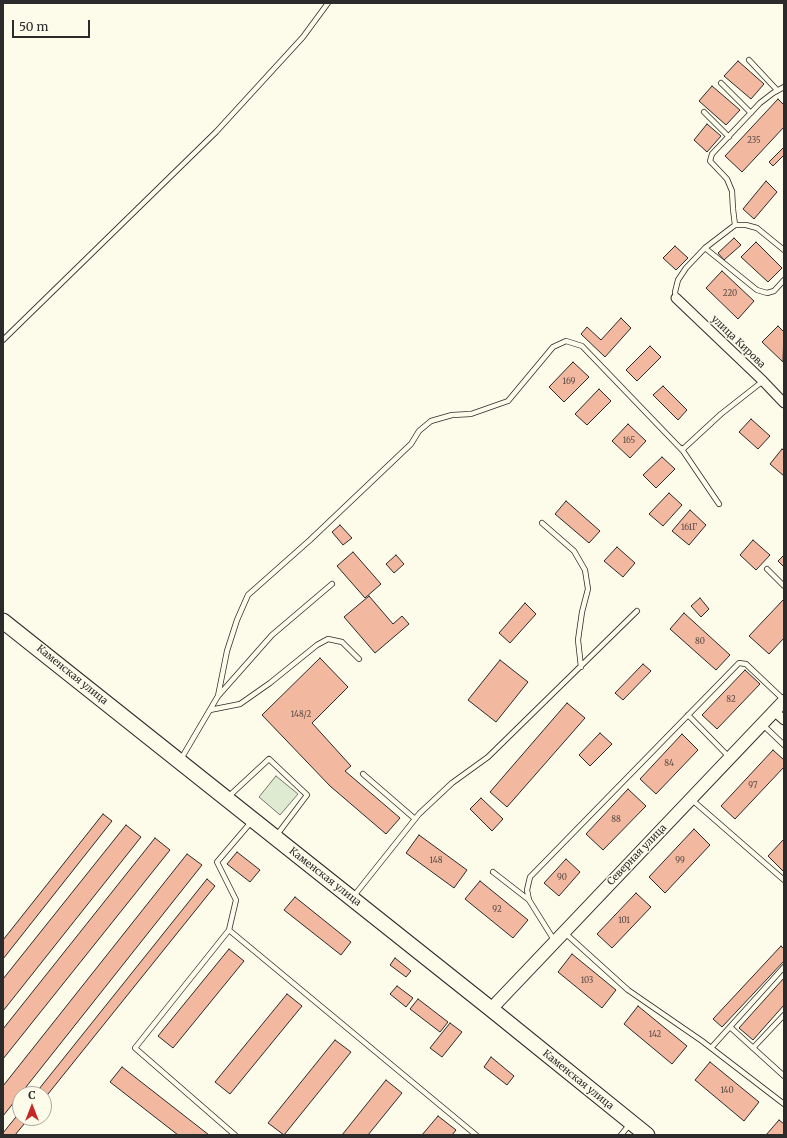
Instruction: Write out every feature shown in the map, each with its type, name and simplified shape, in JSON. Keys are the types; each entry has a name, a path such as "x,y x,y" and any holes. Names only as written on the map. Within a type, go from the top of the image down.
{"main road":[{"name":"Каменская улица","path":"3,621 352,898 647,1135"}],"street":[{"name":"улица Кирова","path":"676,298 783,401"},
{"name":"Северная улица","path":"491,1009 784,701"},
{"path":"774,711 784,720"}],"lane":[{"path":"3,340 216,132 303,37 328,3"},
{"path":"749,60 778,90"},
{"path":"721,83 751,113"},
{"path":"735,225 732,191 727,180 710,161 712,154 760,103 784,87"},
{"path":"704,112 729,137"},
{"path":"676,298 675,292 678,280 686,268 705,248 735,225 746,225 757,228 784,250"},
{"path":"705,248 757,290 767,293 774,291 784,280"},
{"path":"218,696 227,651 237,620 248,594 310,540 411,444 419,431 431,421 452,415 471,414 508,400 553,347 566,341 582,346 680,447 719,504"},
{"path":"680,447 682,450 721,414 763,381"},
{"path":"542,523 574,551 585,570 588,589 582,612 578,640 581,667"},
{"path":"767,569 784,586"},
{"path":"179,761 218,696 272,635 332,584"},
{"path":"352,898 415,819 452,783 488,757 637,611"},
{"path":"210,710 240,704 270,683 317,645 328,639 342,642 359,659"},
{"path":"529,900 527,890 530,877 739,663 746,664 784,701"},
{"path":"688,715 730,758"},
{"path":"762,724 784,745"},
{"path":"227,799 270,759 307,795 275,837"},
{"path":"363,774 415,819"},
{"path":"691,799 784,880"},
{"path":"235,1135 135,1048 229,930 236,900 217,862 253,819"},
{"path":"493,872 529,900 555,942"},
{"path":"229,930 476,1135"},
{"path":"564,932 628,990 711,1048 784,1104"},
{"path":"711,1048 784,967"},
{"path":"753,1048 784,1014"},
{"path":"730,1027 784,1076"},
{"path":"621,1135 631,1123"}],"green space":[{"path":"276,776 298,794 280,815 259,797"}],"building":[{"path":"738,61 764,84 751,99 724,76"},
{"path":"712,86 740,110 726,125 699,101"},
{"path":"778,99 784,105 784,127 742,172 725,156"},
{"path":"707,124 721,136 707,152 694,140"},
{"path":"784,147 784,155 773,166 769,162"},
{"path":"766,181 777,192 754,219 743,209"},
{"path":"734,238 741,245 724,260 718,253"},
{"path":"756,242 782,268 768,282 741,257"},
{"path":"675,246 688,258 676,270 663,258"},
{"path":"722,271 754,301 738,319 706,288"},
{"path":"621,318 631,328 605,357 581,334 587,327 601,340"},
{"path":"778,326 784,332 783,362 762,342"},
{"path":"650,346 661,357 637,381 626,370"},
{"path":"573,362 589,377 564,402 549,387"},
{"path":"663,386 687,410 678,420 653,395"},
{"path":"599,389 611,401 587,425 575,414"},
{"path":"751,419 770,436 758,449 739,432"},
{"path":"628,424 646,441 630,458 612,441"},
{"path":"782,449 784,451 784,476 770,464"},
{"path":"662,457 675,469 656,488 643,475"},
{"path":"669,493 682,505 663,526 649,514"},
{"path":"566,501 600,531 589,543 555,514"},
{"path":"690,510 706,525 689,545 672,531"},
{"path":"340,525 352,538 343,545 332,532"},
{"path":"753,540 770,555 756,570 740,555"},
{"path":"617,547 635,563 623,577 604,561"},
{"path":"353,552 381,584 365,598 337,566"},
{"path":"396,555 404,564 394,573 386,564"},
{"path":"784,555 784,567 778,561"},
{"path":"369,596 393,624 402,616 409,624 375,653 344,617"},
{"path":"700,598 709,609 701,617 691,606"},
{"path":"784,599 784,638 769,654 749,636"},
{"path":"525,603 536,614 510,643 499,633"},
{"path":"684,613 730,655 716,670 670,629"},
{"path":"320,658 348,687 312,723 351,766 345,771 400,818 386,834 330,786 262,715"},
{"path":"500,660 528,682 496,722 468,700"},
{"path":"643,664 651,671 623,700 615,693"},
{"path":"745,670 760,684 717,729 702,715"},
{"path":"567,703 585,718 507,807 490,792"},
{"path":"600,733 612,744 590,766 579,755"},
{"path":"682,734 698,750 656,794 640,779"},
{"path":"773,750 784,760 784,767 735,819 721,806"},
{"path":"628,789 646,806 603,850 586,834"},
{"path":"481,798 503,819 492,831 470,809"},
{"path":"103,814 112,821 3,959 3,940"},
{"path":"126,825 141,837 3,1011 3,979"},
{"path":"694,829 710,845 665,893 649,877"},
{"path":"419,835 467,870 454,888 406,853"},
{"path":"155,838 170,850 3,1059 3,1029"},
{"path":"784,839 784,870 783,871 768,856"},
{"path":"237,852 260,870 250,882 227,864"},
{"path":"187,854 202,865 27,1086 12,1086 12,1105 3,1116 3,1086"},
{"path":"566,859 580,872 559,896 544,883"},
{"path":"207,879 215,886 52,1089 52,1086 41,1086"},
{"path":"480,881 528,920 513,938 465,899"},
{"path":"636,893 651,907 612,948 597,934"},
{"path":"295,897 351,942 341,955 284,910"},
{"path":"781,946 784,949 784,961 722,1027 713,1019"},
{"path":"229,949 244,961 173,1048 158,1036"},
{"path":"572,954 616,990 602,1008 558,972"},
{"path":"395,958 411,971 406,977 390,965"},
{"path":"784,978 784,1005 753,1040 739,1028"},
{"path":"397,986 413,998 406,1007 390,994"},
{"path":"287,994 302,1006 230,1094 215,1082"},
{"path":"418,999 448,1022 440,1032 410,1009"},
{"path":"638,1006 687,1046 672,1064 624,1024"},
{"path":"450,1023 462,1032 442,1057 430,1048"},
{"path":"335,1040 351,1052 284,1135 268,1123"},
{"path":"491,1057 514,1076 507,1085 484,1067"},
{"path":"710,1062 759,1102 744,1121 695,1080"},
{"path":"122,1067 209,1135 178,1135 110,1082"},
{"path":"386,1080 402,1093 368,1135 342,1135"},
{"path":"438,1116 456,1130 452,1135 422,1135"},
{"path":"779,1120 784,1124 784,1135 766,1135"},
{"path":"12,1122 12,1126 22,1126 15,1135 3,1135"}]}
